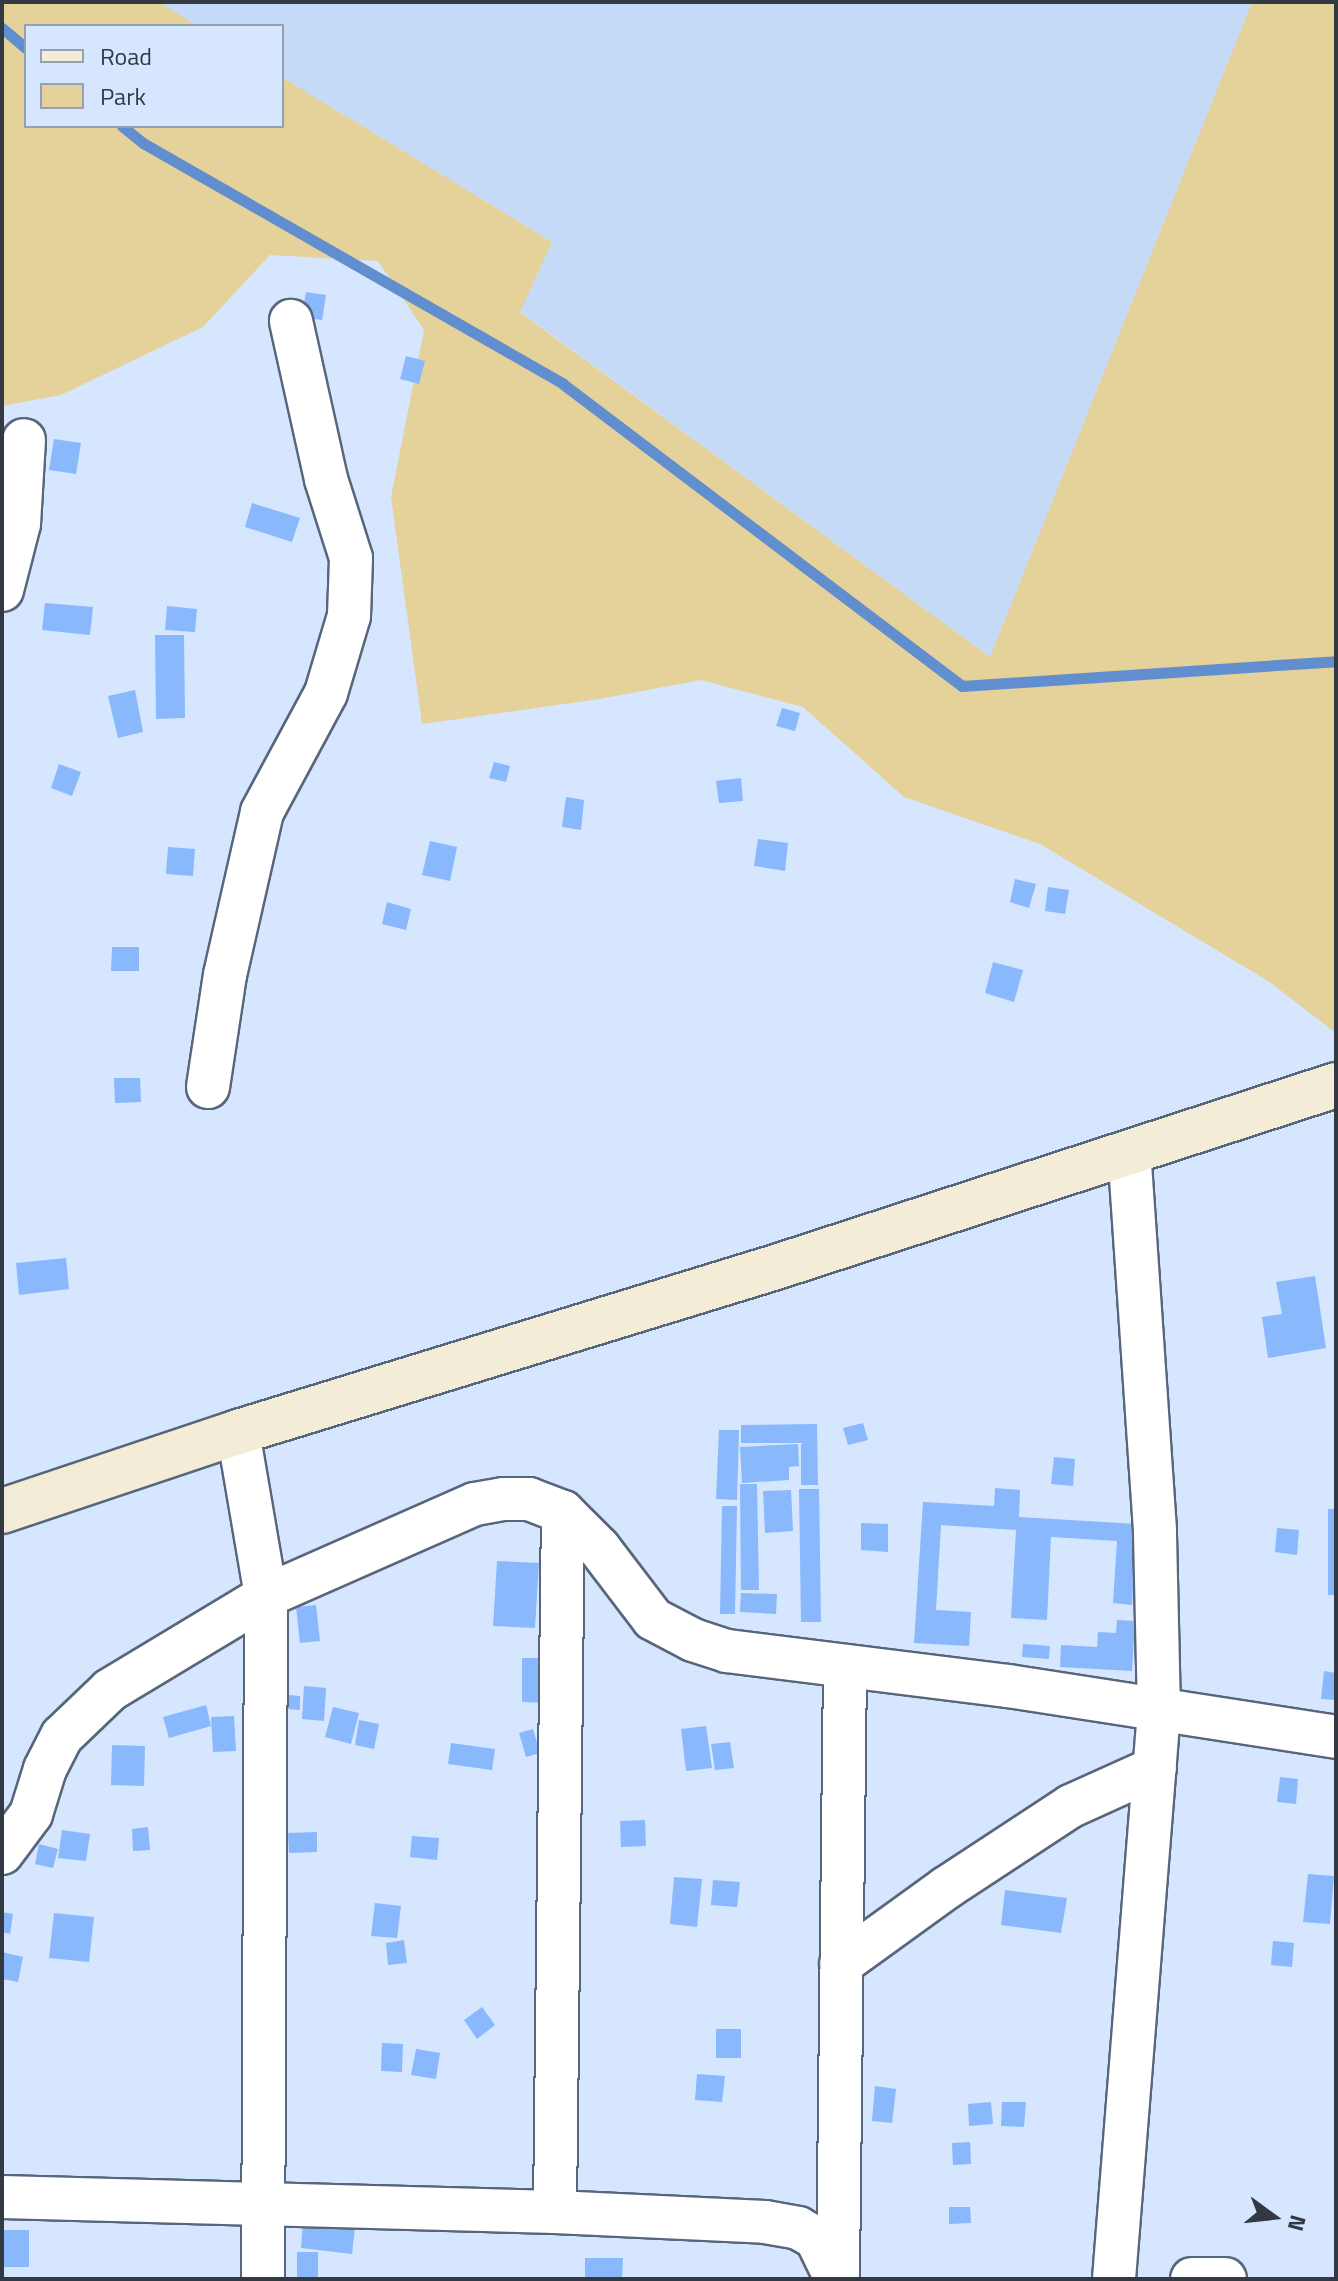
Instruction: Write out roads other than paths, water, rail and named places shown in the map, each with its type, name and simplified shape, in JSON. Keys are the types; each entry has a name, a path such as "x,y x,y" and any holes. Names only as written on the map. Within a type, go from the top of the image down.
{"main road":[{"path":"2,1511 238,1432 791,1262 1336,1085"}],"street":[{"path":"208,1087 225,975 262,812 326,693 349,616 351,558 326,479 291,321"},
{"path":"2,590 19,524 24,440"},
{"path":"1114,2279 1159,1711 1154,1515 1129,1152"},
{"path":"238,1432 266,1596 263,2279"},
{"path":"2,1853 31,1814 45,1769 62,1736 110,1690 266,1596 475,1504 529,1499 563,1512 599,1548 653,1619 693,1640 727,1651 1008,1686 1336,1737"},
{"path":"555,2212 563,1512"},
{"path":"837,2279 845,1667"},
{"path":"841,1964 946,1888 1071,1806 1155,1768"},
{"path":"2,2197 555,2212 765,2222 798,2228 816,2238 837,2279"},
{"path":"1192,2279 1225,2279"}],"waterway":[{"path":"2,28 24,46"},
{"path":"124,128 143,143 563,384 962,686 1336,661"}]}
